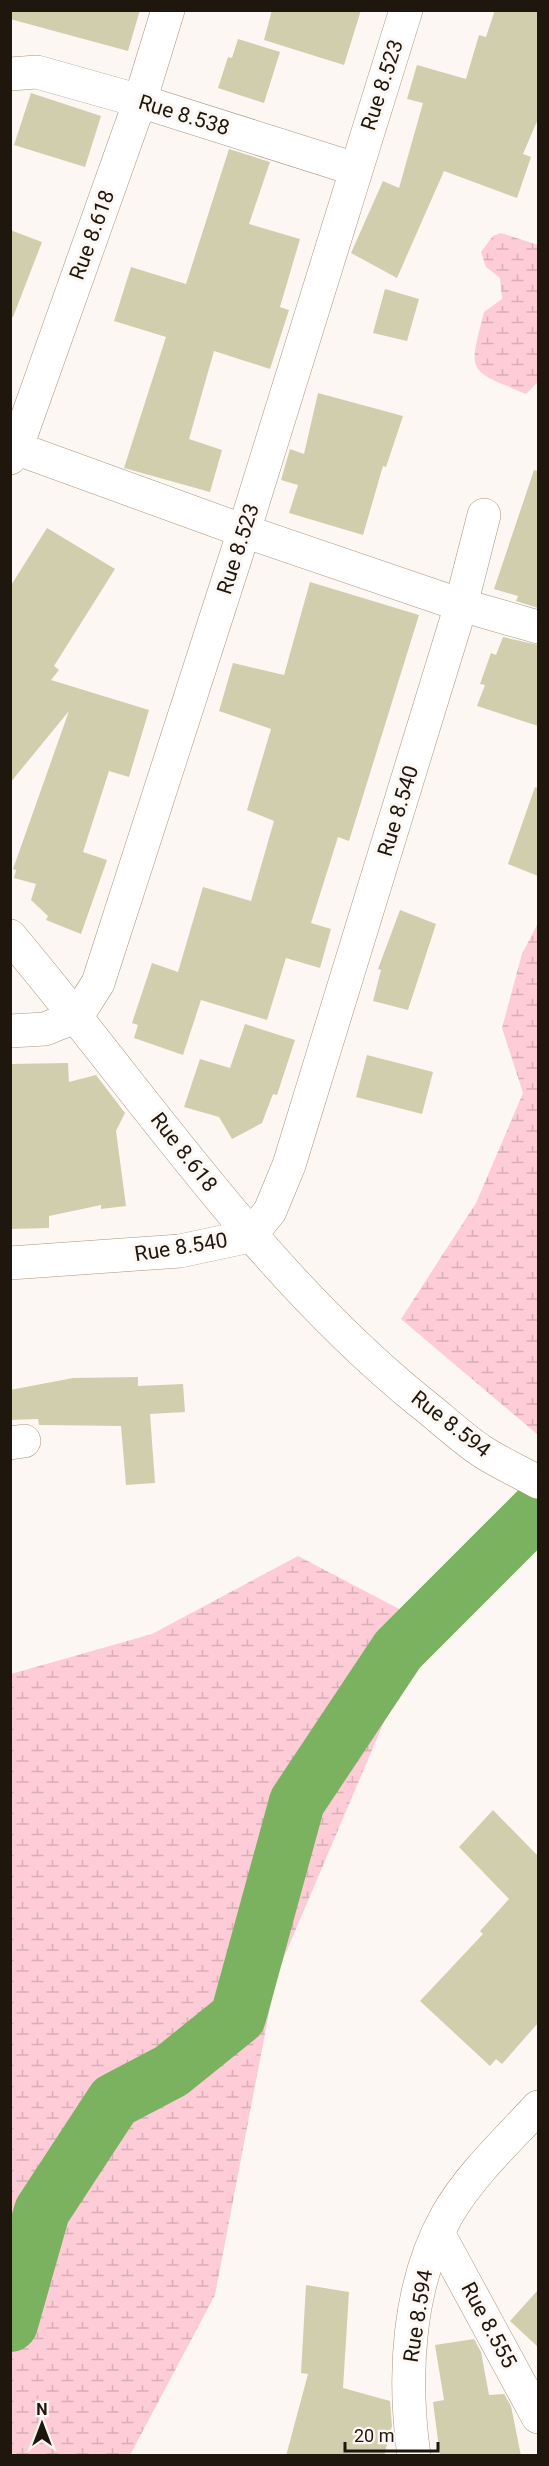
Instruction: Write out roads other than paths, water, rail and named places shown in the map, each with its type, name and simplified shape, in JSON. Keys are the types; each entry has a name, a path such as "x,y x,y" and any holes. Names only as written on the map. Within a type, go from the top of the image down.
{"street":[{"name":"Rue 8.618","path":"12,451 140,101 168,10"},
{"name":"Rue 8.523","path":"77,1016 98,982 244,531 406,10"},
{"name":"Rue 8.538","path":"10,74 37,72 140,101 355,169"},
{"path":"12,451 461,605 538,627"},
{"name":"Rue 8.540","path":"10,1263 180,1251 250,1236 270,1211 289,1165 461,605 484,515"},
{"name":"Rue 8.618","path":"10,936 77,1016 250,1236 368,1359"},
{"path":"10,1031 45,1029 77,1016"},
{"name":"Rue 8.594","path":"368,1359 482,1452 538,1482"},
{"name":"Rue 8.594","path":"414,2456 407,2407 414,2314 427,2259 456,2200 538,2107"},
{"name":"Rue 8.555","path":"438,2233 538,2417"}],"waterway":[{"path":"10,2324 42,2211 114,2101 171,2071 238,2017 297,1802 398,1650 538,1510"}]}
